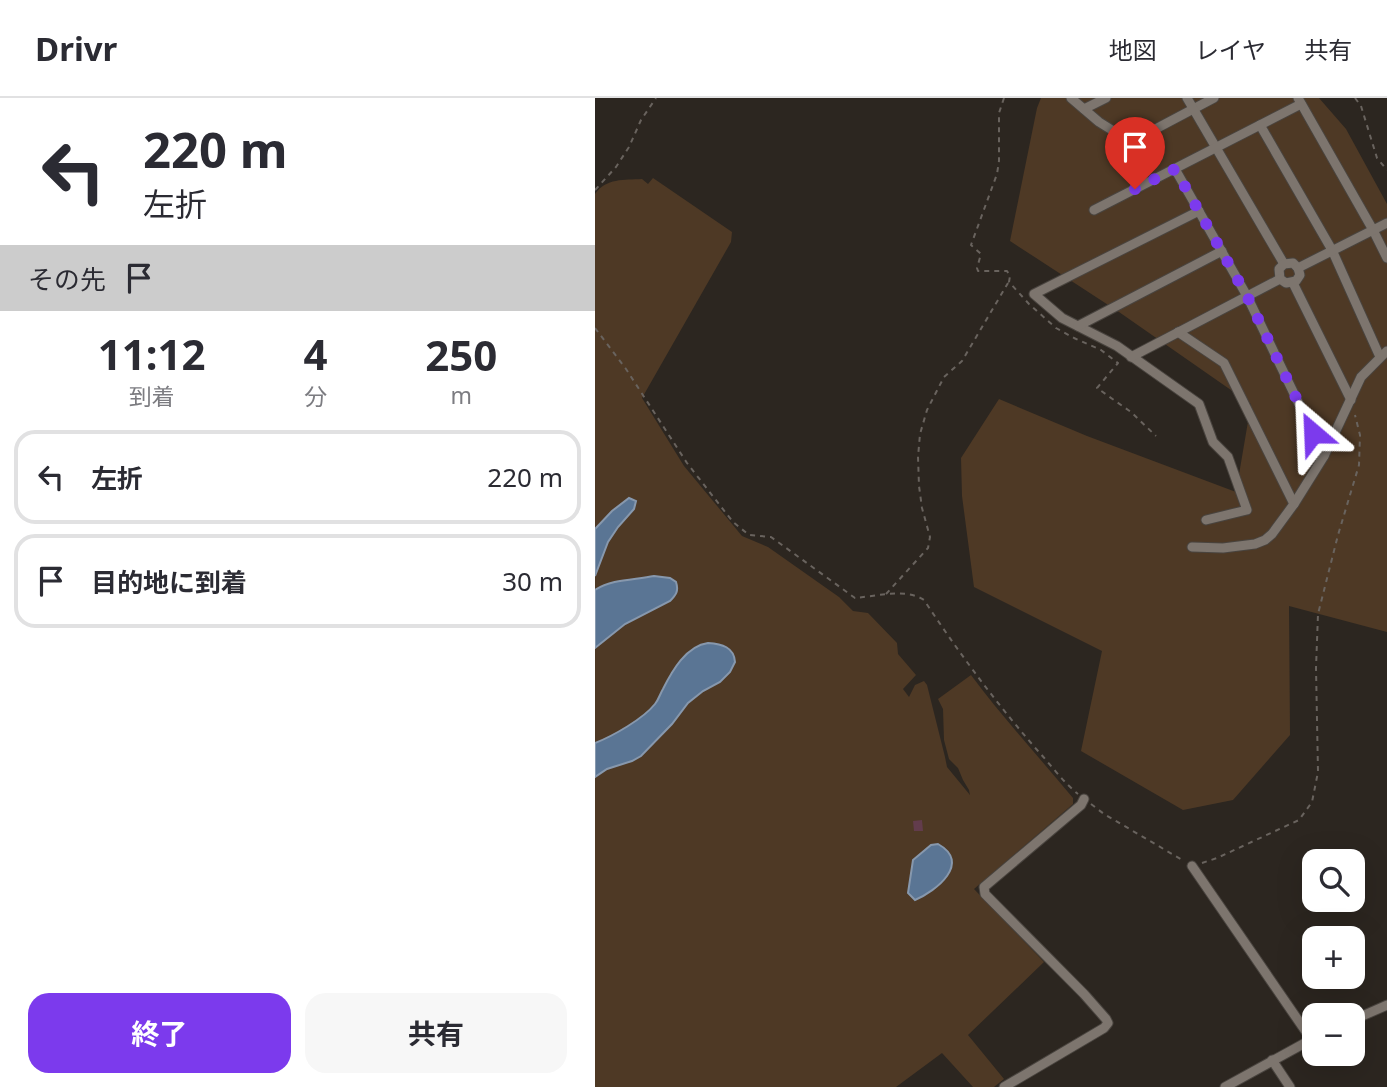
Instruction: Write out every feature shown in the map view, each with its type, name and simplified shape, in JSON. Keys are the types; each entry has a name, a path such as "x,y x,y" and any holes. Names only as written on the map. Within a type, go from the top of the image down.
{"street":[{"path":"1071,98 1099,122 1131,142 1214,98"},
{"path":"1084,109 1106,98"},
{"path":"1187,98 1284,264"},
{"path":"1094,209 1260,125 1299,101 1387,258"},
{"path":"1192,547 1223,548 1255,544 1272,534 1324,456 1361,377 1383,354 1332,250 1260,125"},
{"path":"1175,169 1247,296 1324,456"},
{"path":"1199,211 1034,294 1062,317 1117,346 1199,404 1213,442 1228,457 1247,510 1206,520"},
{"path":"1298,268 1387,223"},
{"path":"1078,326 1222,251"},
{"path":"1293,263 1298,268 1300,275 1293,283 1280,279 1279,269 1284,264 1293,263"},
{"path":"1131,357 1280,279"},
{"path":"1293,283 1351,400"},
{"path":"1178,332 1224,363 1294,503"},
{"path":"1003,1087 1104,1028 1108,1023 1084,994 985,894 984,887 1081,805 1084,799"},
{"path":"1192,866 1302,1023"},
{"path":"1365,1015 1387,1005"},
{"path":"1225,1087 1302,1045"},
{"path":"1272,1060 1290,1087"}],"path":[{"path":"595,190 617,167 641,120 656,98"},
{"path":"885,595 928,548 930,537 922,508 918,457 920,434 927,410 944,377 963,360 1009,282 1007,271 978,271 981,254 971,246 997,174 999,113 1005,98"},
{"path":"1355,98 1361,106 1377,158 1387,170"},
{"path":"595,328 626,369 687,463 733,522 749,535 771,537 855,598 916,595 925,600 972,670 1006,714 1073,790 1104,814 1192,866 1217,858 1299,820 1312,802 1318,772 1318,614 1359,465 1360,435 1351,400"},
{"path":"1118,363 1097,387 1131,412 1156,436"}],"shaded area":[{"path":"1041,98 1319,98 1346,129 1387,204 1387,632 1289,606 1290,735 1233,800 1183,810 1081,751 1102,651 974,587 962,496 961,458 999,399 1087,436 1236,492 1251,404 1119,312 1010,241"},
{"path":"653,178 732,232 731,242 642,398 684,466 742,536 768,547 839,597 853,611 868,613 897,643 898,654 916,675 903,689 909,697 915,685 924,681 927,685 947,767 970,795 958,768 949,759 944,740 943,709 938,699 971,675 1073,798 1073,804 974,889 1044,962 968,1035 1004,1079 994,1087 973,1087 942,1053 896,1087 595,1087 595,194 610,182 642,179 648,184"}],"water":[{"path":"629,498 636,501 634,509 608,542 595,576 595,529"},
{"path":"654,576 670,578 676,582 674,597 625,624 595,648 595,590 616,582"},
{"path":"708,643 722,645 730,650 735,662 730,672 720,682 688,703 641,756 607,769 595,777 595,743 650,710 686,654"},
{"path":"938,844 948,851 952,860 951,868 940,883 915,900 908,893 913,860 931,845"}],"building":[{"path":"922,820 923,831 914,831 913,821"}],"route":[{"path":"1135,189 1175,169 1247,296 1313,433"}]}
